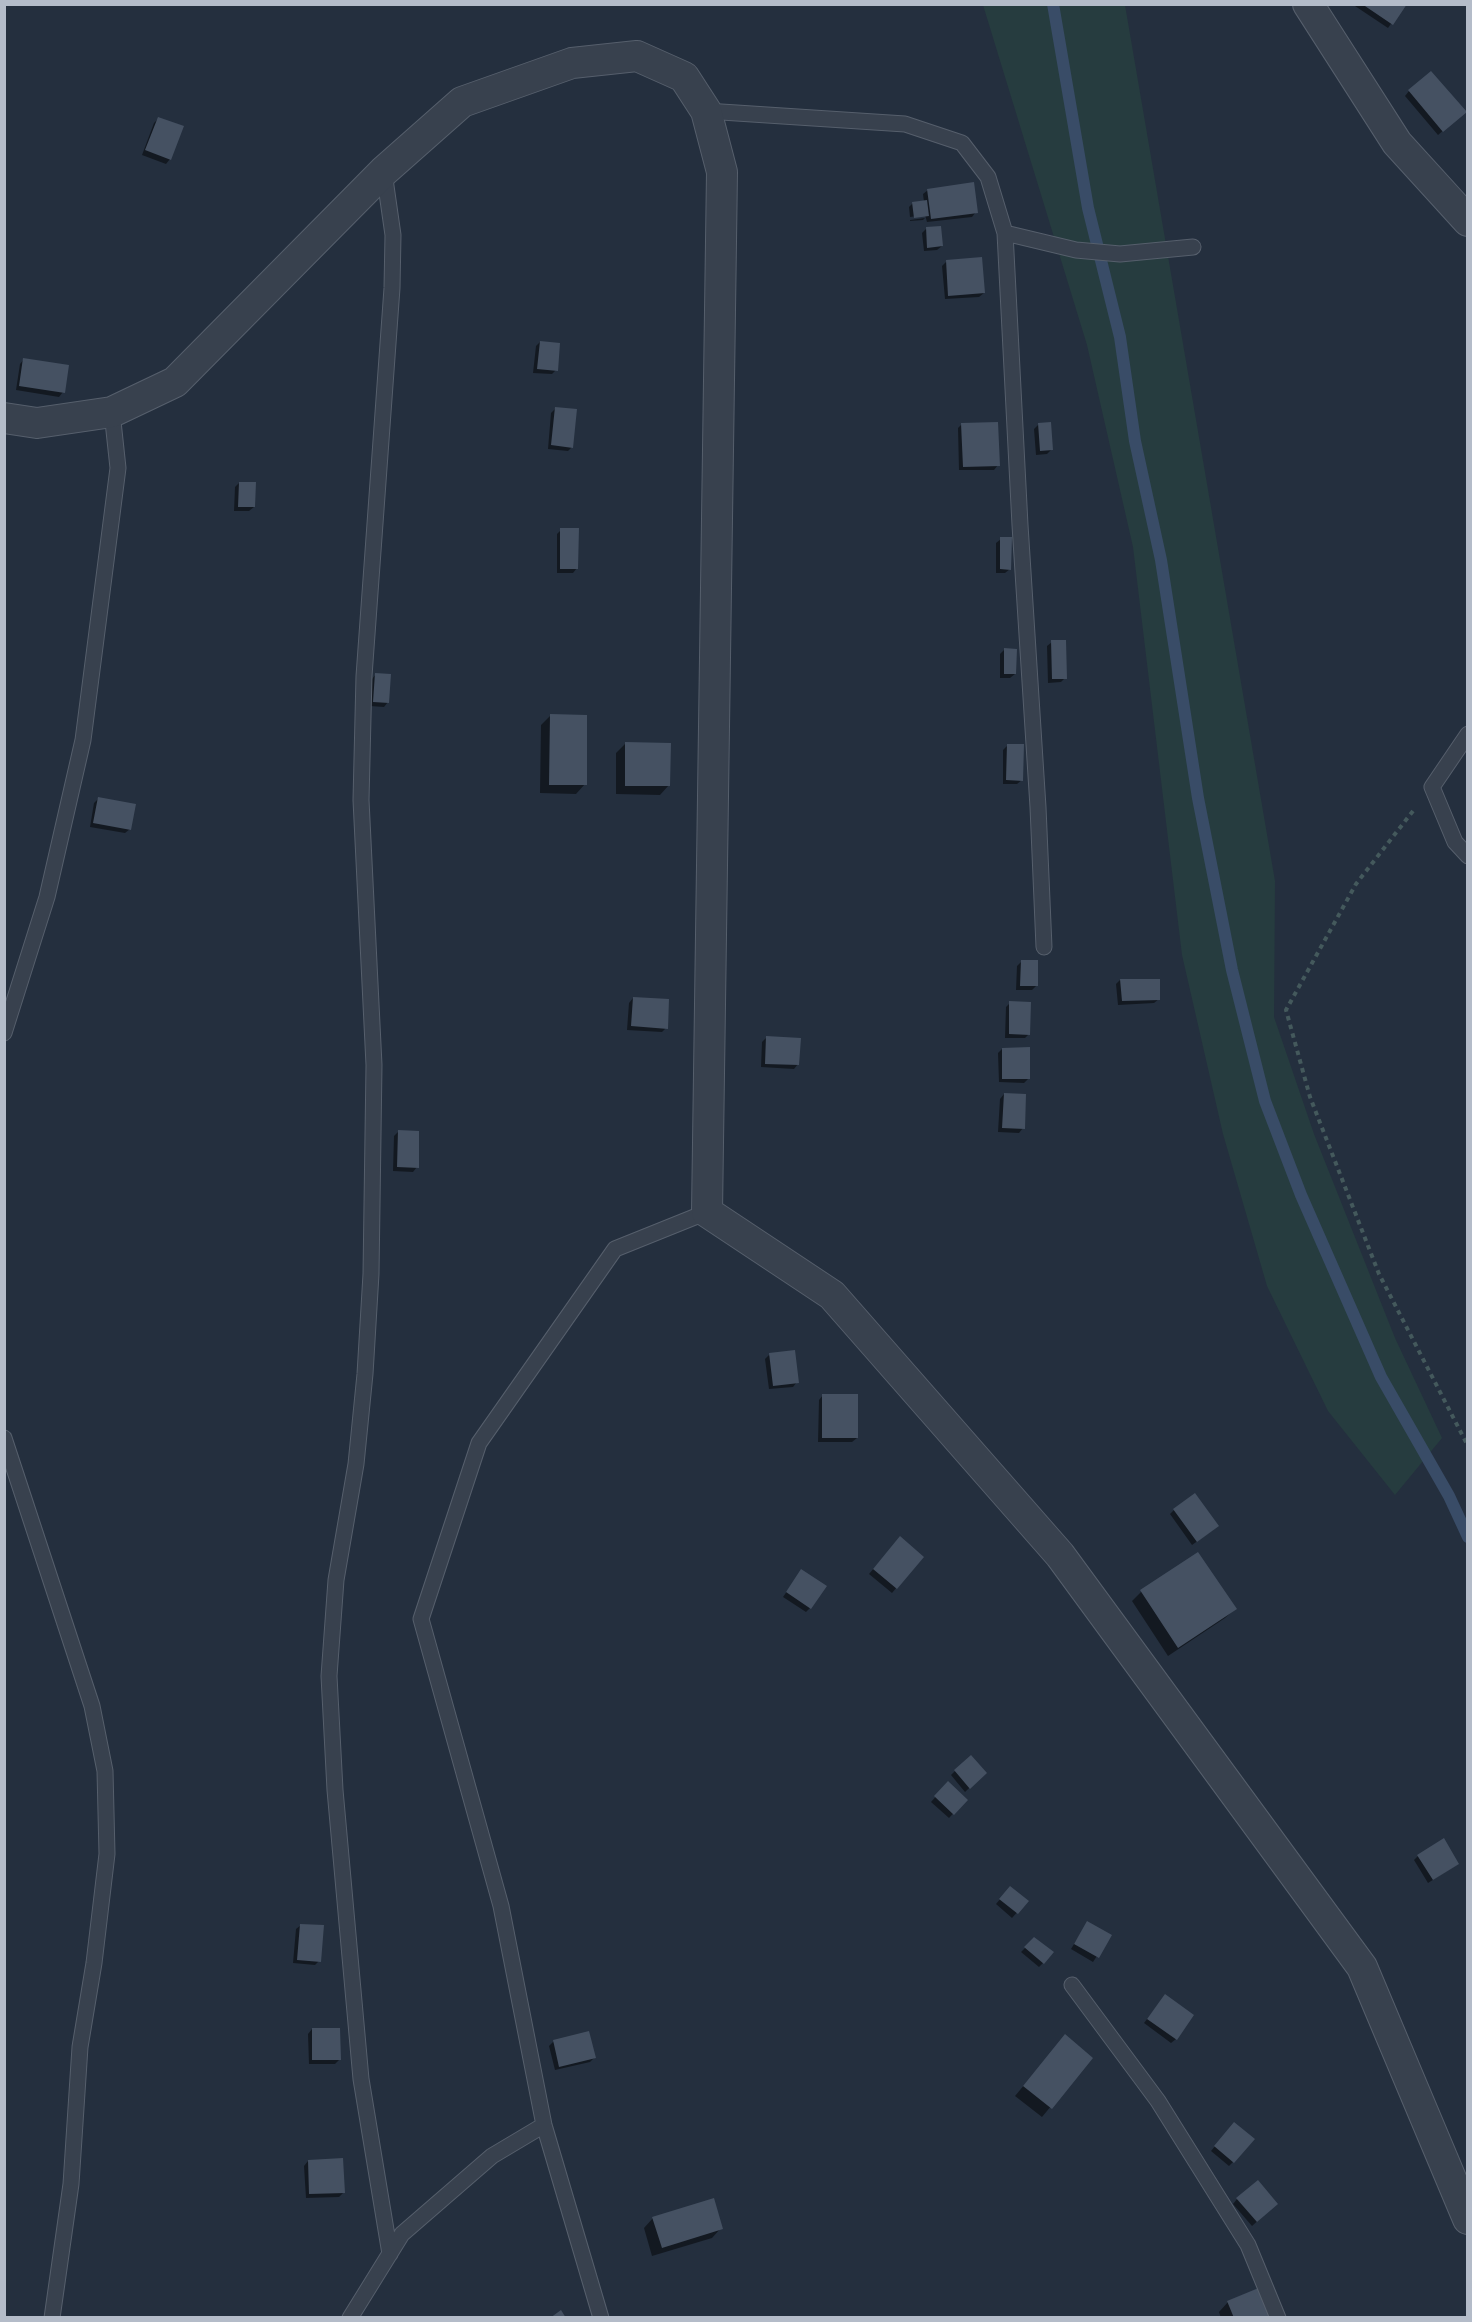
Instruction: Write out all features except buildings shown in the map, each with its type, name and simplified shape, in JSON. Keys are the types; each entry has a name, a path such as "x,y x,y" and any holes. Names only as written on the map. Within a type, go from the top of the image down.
{"street":[{"path":"1308,4 1397,143 1467,221"},
{"path":"4,418 37,423 112,411 175,382 384,171 462,102 572,63 637,57 684,77 706,111 722,171 707,1212 832,1295 1059,1555 1362,1967 1467,2219"}],"lane":[{"path":"706,111 905,124 962,143 988,177 1005,233 1044,947"},
{"path":"384,171 393,235 392,288 364,664 361,800 374,1065 371,1274 365,1374 357,1453 336,1580 329,1676 335,1790 361,2079 390,2254"},
{"path":"1005,233 1076,250 1120,254 1193,247"},
{"path":"4,1033 46,897 83,740 118,468 112,411"},
{"path":"1467,734 1432,787 1455,842 1467,856"},
{"path":"601,2318 544,2125 501,1906 421,1619 479,1443 588,1287 615,1249 707,1212"},
{"path":"4,1438 92,1706 105,1771 107,1854 94,1963 80,2047 71,2184 52,2318"},
{"path":"1072,1985 1158,2101 1236,2226 1248,2246 1278,2318"},
{"path":"350,2318 402,2234 492,2156 544,2125"}],"path":[{"path":"1432,787 1356,884 1286,1010 1310,1096 1379,1274 1467,1446"}],"green space":[{"path":"983,5 1125,5 1275,881 1274,1017 1314,1134 1395,1338 1442,1438 1395,1495 1328,1411 1267,1286 1223,1134 1182,955 1133,547 1087,345"}],"waterway":[{"path":"1053,4 1088,208 1120,337 1135,441 1161,560 1198,798 1232,970 1265,1101 1301,1195 1381,1377 1449,1496 1468,1537"}]}
